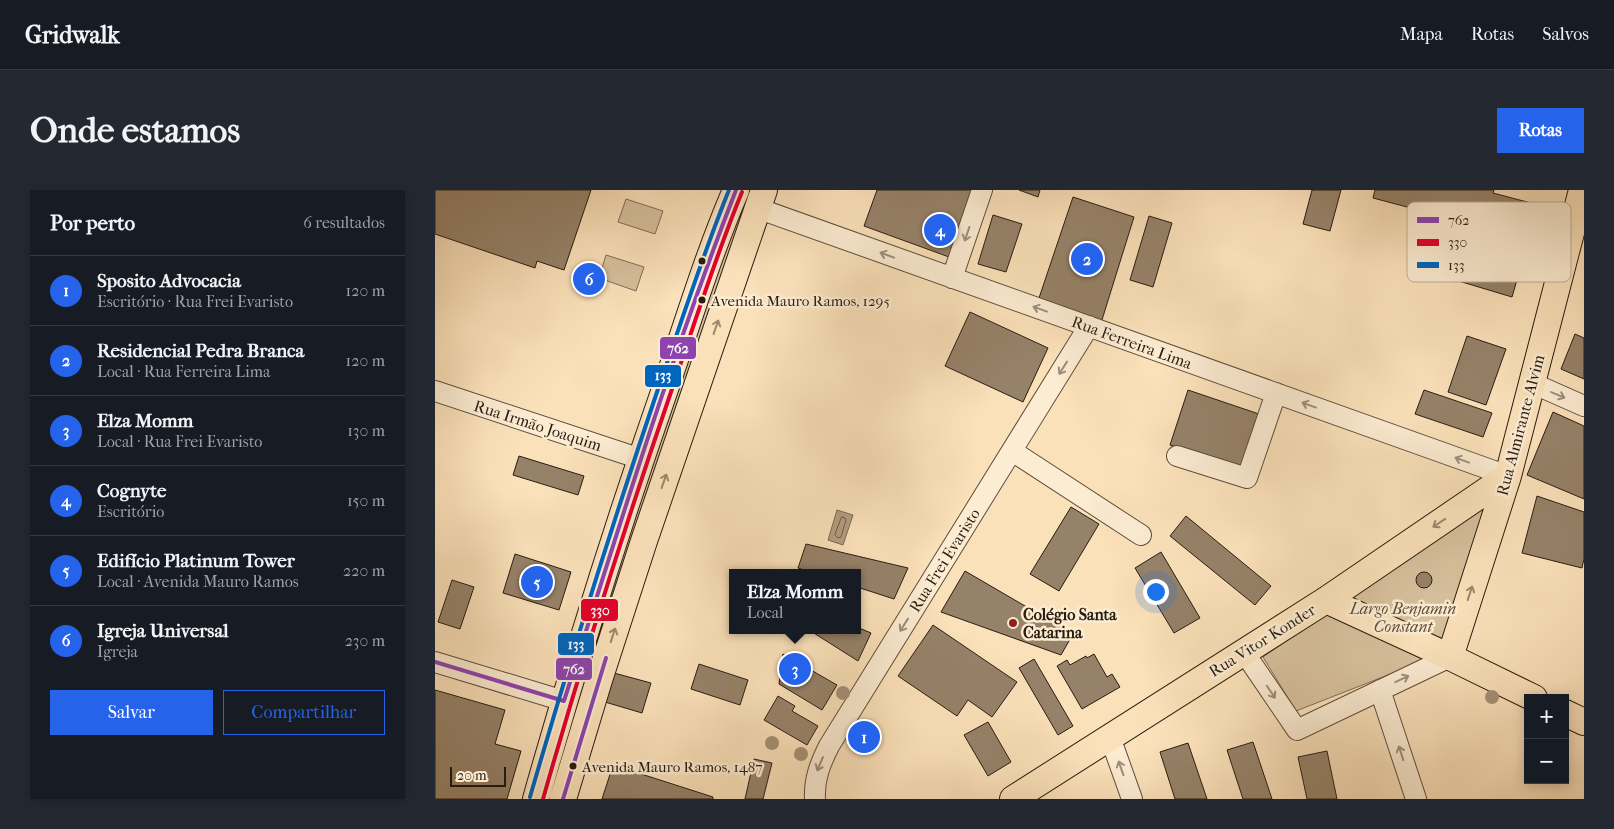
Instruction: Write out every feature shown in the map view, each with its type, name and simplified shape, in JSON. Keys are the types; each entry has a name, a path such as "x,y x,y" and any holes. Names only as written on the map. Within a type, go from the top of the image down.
{"main road":[{"name":"Rua Almirante Alvim","path":"1571,229 1581,190"},
{"path":"536,799 564,701 641,459 704,272 734,195 760,199 644,541 563,799"},
{"name":"Rua Almirante Alvim","path":"1450,656 1508,476 1558,282"},
{"name":"Rua Vitor Konder","path":"1013,799 1326,600 1508,476"},
{"path":"1357,578 1353,588 1353,598 1360,616"},
{"path":"1326,600 1450,656 1526,694"},
{"path":"1569,715 1584,722"}],"street":[{"path":"952,278 982,190"},
{"name":"Rua Ferreira Lima","path":"760,199 952,278 1508,476"},
{"name":"Rua Frei Evaristo","path":"815,799 814,786 817,771 829,746 1089,326"},
{"path":"1532,383 1584,406"},
{"name":"Rua Irmão Joaquim","path":"435,391 641,459"},
{"path":"1177,456 1247,478 1276,393"},
{"path":"1012,451 1141,535"},
{"path":"1244,652 1297,730 1450,656"},
{"path":"435,662 564,701"},
{"path":"1380,690 1416,799"},
{"path":"1110,737 1132,799"}],"green space":[{"path":"626,199 663,211 655,234 618,222"},
{"path":"737,215 742,216 552,799 544,799 586,663"},
{"path":"606,255 644,267 636,291 599,278"},
{"name":"Largo Benjamin Constant","path":"1486,504 1444,653 1296,711 1263,657"}],"water":[{"path":"837,510 853,515 843,545 828,540"}],"building":[{"path":"435,190 591,190 564,270 537,261 535,268 435,234"},
{"path":"877,190 972,190 949,257 864,226"},
{"path":"1019,190 1040,190 1038,197"},
{"path":"1312,190 1341,190 1330,231 1303,224"},
{"path":"1375,190 1494,190 1493,193 1527,202 1407,202 1407,207 1373,198"},
{"path":"1073,197 1134,217 1101,323 1038,301"},
{"path":"993,215 1022,224 1006,272 978,264"},
{"path":"1149,216 1172,223 1153,287 1130,280"},
{"path":"1462,282 1516,282 1512,297"},
{"path":"970,312 1048,348 1023,402 945,366"},
{"path":"1575,334 1584,338 1584,379 1561,369"},
{"path":"1467,336 1506,349 1486,405 1448,392"},
{"path":"1188,390 1259,414 1241,467 1170,445"},
{"path":"1424,390 1492,413 1483,437 1415,414"},
{"path":"1553,412 1584,426 1584,499 1527,475"},
{"path":"519,456 584,476 578,495 513,475"},
{"path":"1537,496 1584,512 1584,559 1582,568 1522,553"},
{"path":"1071,507 1099,524 1059,591 1030,574"},
{"path":"1186,516 1271,586 1255,605 1170,536"},
{"path":"806,544 908,568 894,599 861,588 861,569 798,568"},
{"path":"1161,552 1200,618 1174,633 1135,568"},
{"path":"515,554 571,572 559,610 503,593"},
{"name":"Colégio Santa Catarina","path":"965,571 1073,634 1061,655 941,612"},
{"path":"1424,572 1430,574 1432,580 1430,586 1424,588 1418,586 1416,580 1418,574"},
{"path":"452,580 474,587 460,629 438,622"},
{"path":"933,625 1017,682 992,717 968,700 957,716 898,676"},
{"path":"861,629 871,633 858,661 815,634 861,634"},
{"path":"783,654 837,685 822,710 779,684"},
{"path":"1094,654 1107,677 1112,674 1120,687 1082,709 1057,666 1067,660 1070,665 1086,656 1087,658"},
{"path":"1034,659 1073,726 1058,735 1019,668"},
{"path":"699,664 748,680 740,705 691,689"},
{"path":"614,673 651,683 642,713 605,702"},
{"path":"435,690 505,710 495,744 521,751 507,799 435,799"},
{"path":"778,696 795,706 792,711 818,726 807,745 764,720"},
{"path":"988,722 1011,762 988,776 964,735"},
{"path":"1253,742 1272,799 1243,799 1227,750"},
{"path":"1188,743 1207,799 1175,799 1160,752"},
{"path":"1327,751 1337,799 1307,799 1298,757"},
{"path":"754,759 772,763 763,799 745,799"},
{"path":"613,765 713,797 713,799 602,799"}],"transit line":[{"name":"133","path":"530,797 576,642 625,488 710,238 729,190"},
{"name":"762","path":"435,662 564,701 667,380 736,190"},
{"name":"330","path":"543,799 637,493 705,292 742,192"},
{"name":"762","path":"563,799 606,658"}],"place":[{"name":"Cognyte","path":"940,230"},
{"name":"Residencial Pedra Branca","path":"1087,259"},
{"name":"Igreja Universal","path":"589,279"},
{"name":"Avenida Mauro Ramos, 1295","path":"702,300"},
{"name":"Edifício Platinum Tower","path":"537,582"},
{"name":"Colégio Santa Catarina","path":"1013,623"},
{"name":"Elza Momm","path":"795,669"},
{"name":"Sposito Advocacia","path":"864,737"},
{"name":"Avenida Mauro Ramos, 1487","path":"573,766"}]}
